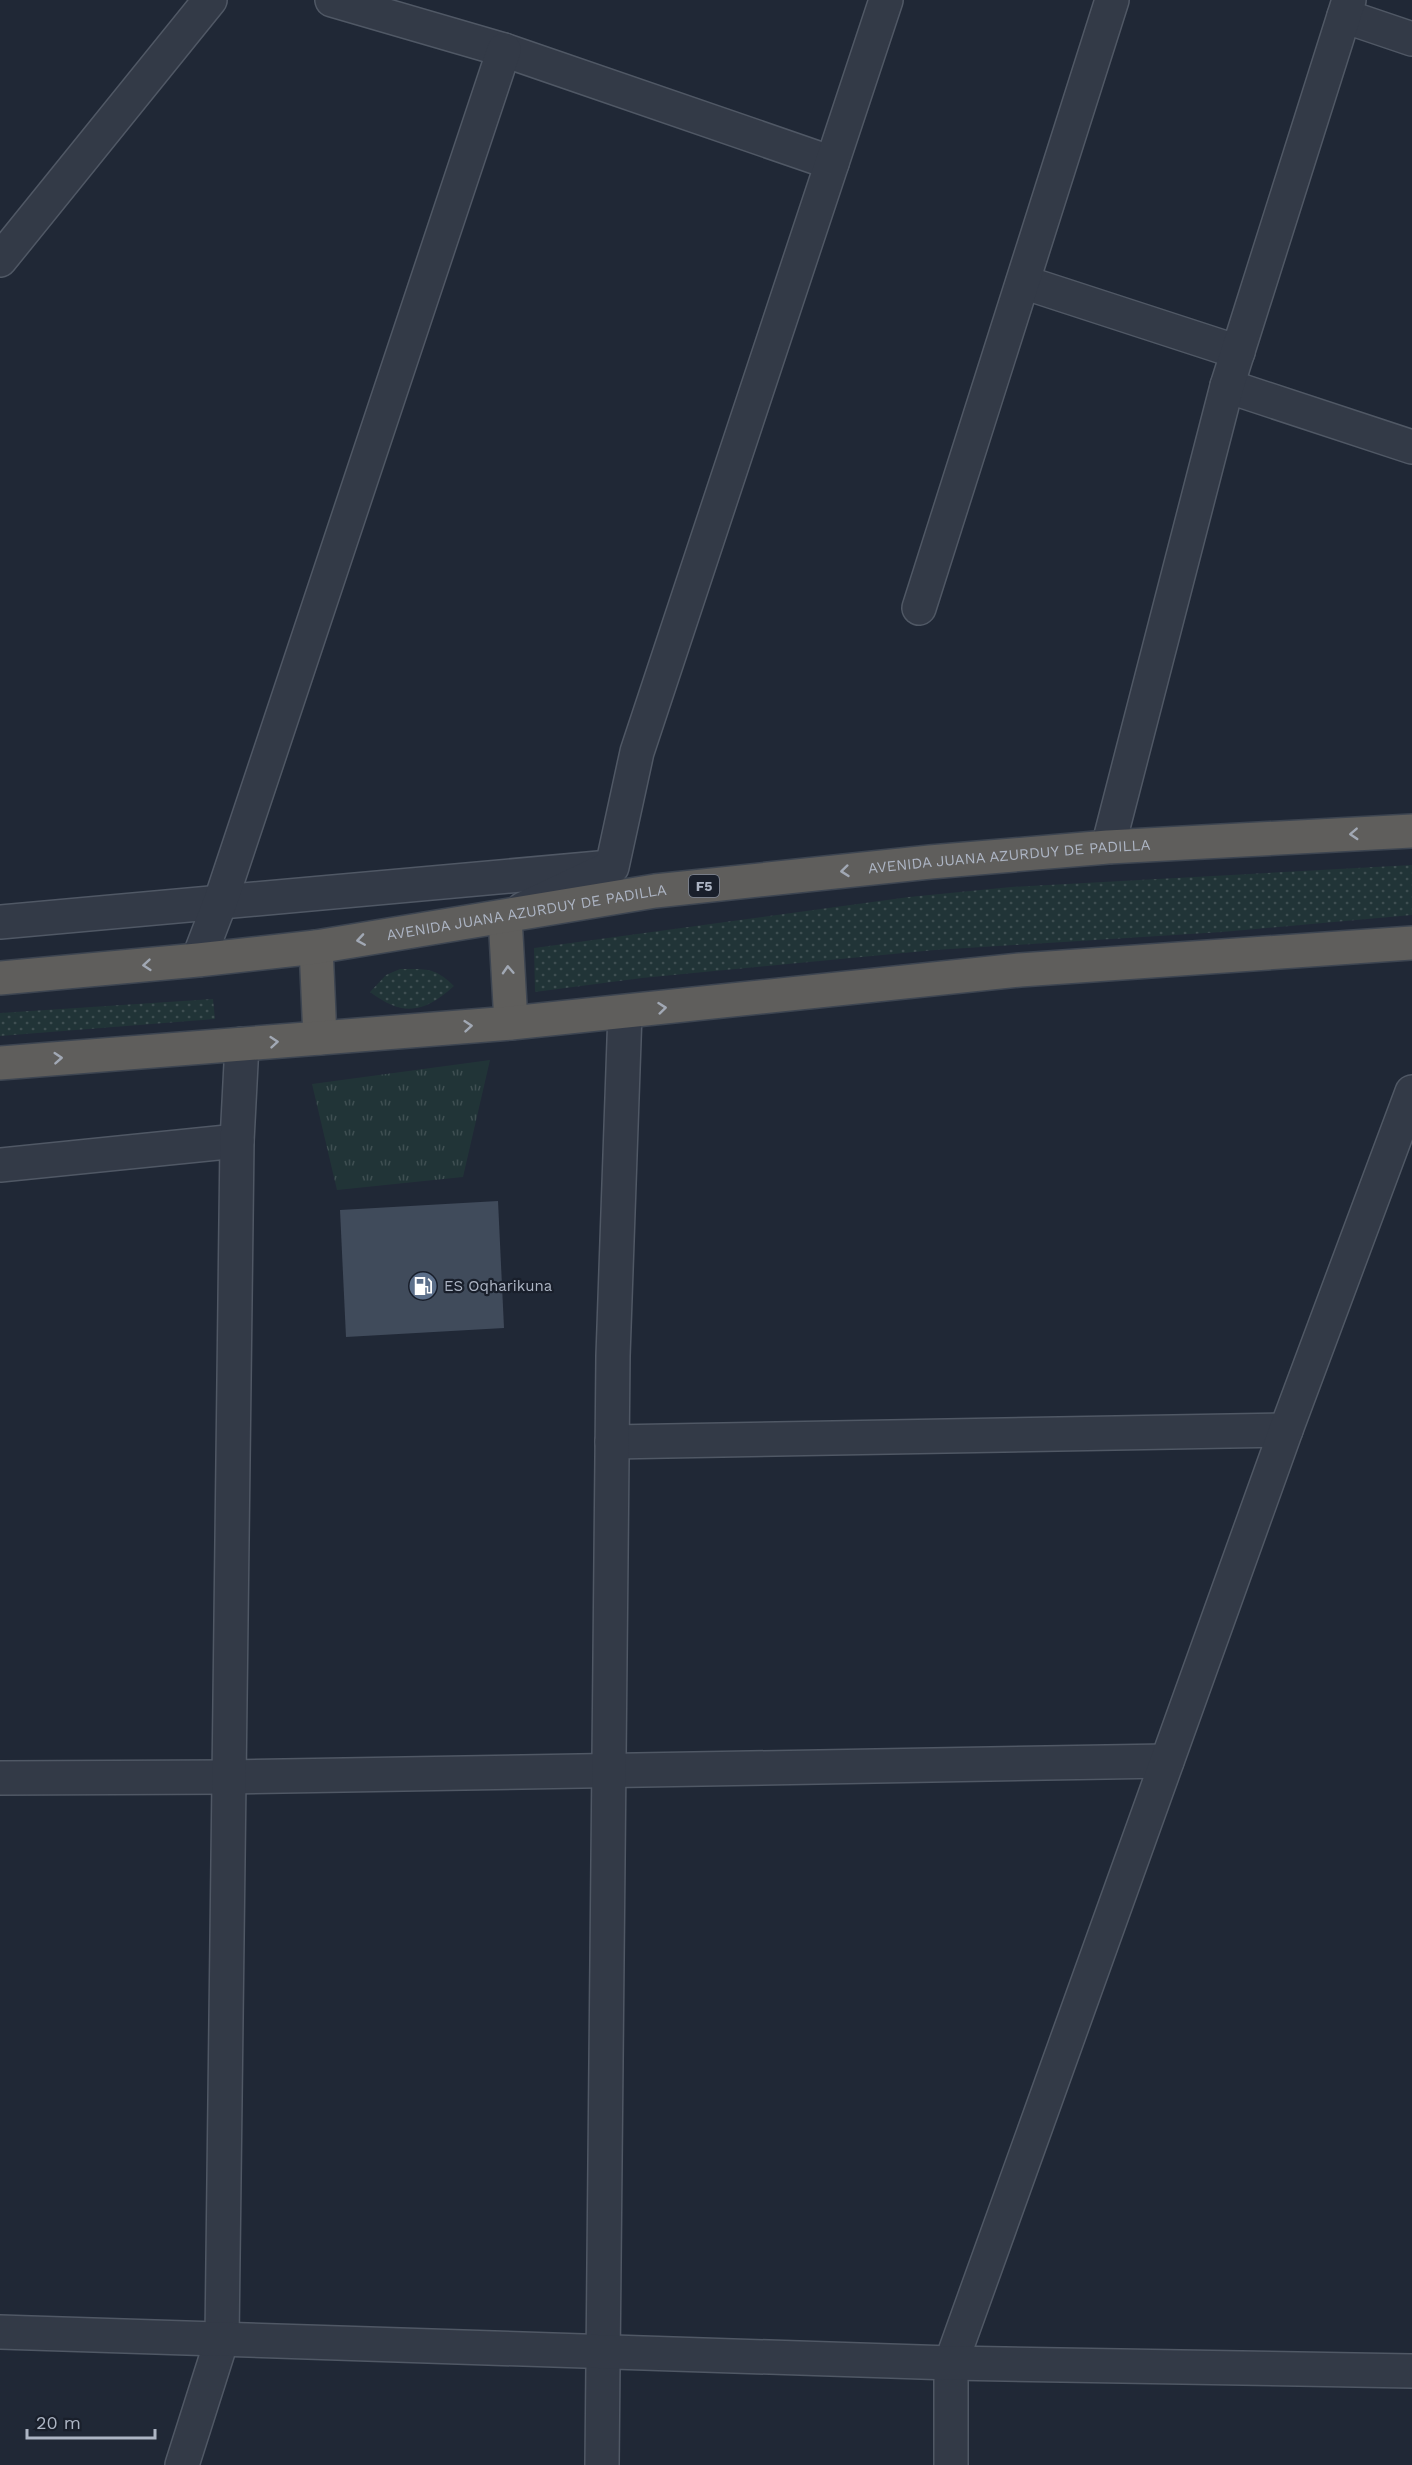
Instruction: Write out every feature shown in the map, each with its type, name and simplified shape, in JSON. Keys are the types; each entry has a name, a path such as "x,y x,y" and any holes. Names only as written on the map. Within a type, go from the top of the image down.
{"highway":[{"name":"AVENIDA JUANA AZURDUY DE PADILLA","path":"0,978 316,947 655,891 930,862 1108,848 1412,831"},
{"path":"505,917 511,1023"},
{"path":"0,1062 511,1023 1020,970 1412,943"},
{"path":"316,947 320,1038"}],"street":[{"path":"0,260 210,0"},
{"path":"332,0 504,50 832,163"},
{"path":"612,867 637,752 886,0"},
{"path":"919,608 1112,0"},
{"path":"1108,848 1227,386 1346,8 1412,39"},
{"path":"198,960 221,900 504,50"},
{"path":"1023,282 1238,352"},
{"path":"1227,386 1412,447"},
{"path":"0,922 221,900 612,867"},
{"path":"505,917 612,867"},
{"path":"602,2465 613,1356 625,1012"},
{"path":"182,2465 222,2339 237,1141 242,1044"},
{"path":"951,2465 951,2363 1286,1430 1412,1092"},
{"path":"0,1165 237,1141"},
{"path":"612,1442 1286,1430"},
{"path":"0,1778 229,1777 1167,1761"},
{"path":"0,2332 951,2363 1412,2371"}],"green space":[{"path":"1412,865 1412,915 1222,932 935,950 642,978 535,992 534,948 909,897 1011,887"},
{"path":"400,969 430,970 441,975 454,986 433,1002 413,1008 393,1005 370,992 386,975"},
{"path":"213,999 215,1019 0,1036 0,1013"},
{"path":"490,1060 463,1177 337,1190 312,1084"}],"building":[{"path":"498,1201 504,1328 346,1337 340,1210"}],"place":[{"name":"ES Oqharikuna","path":"423,1286"}]}
